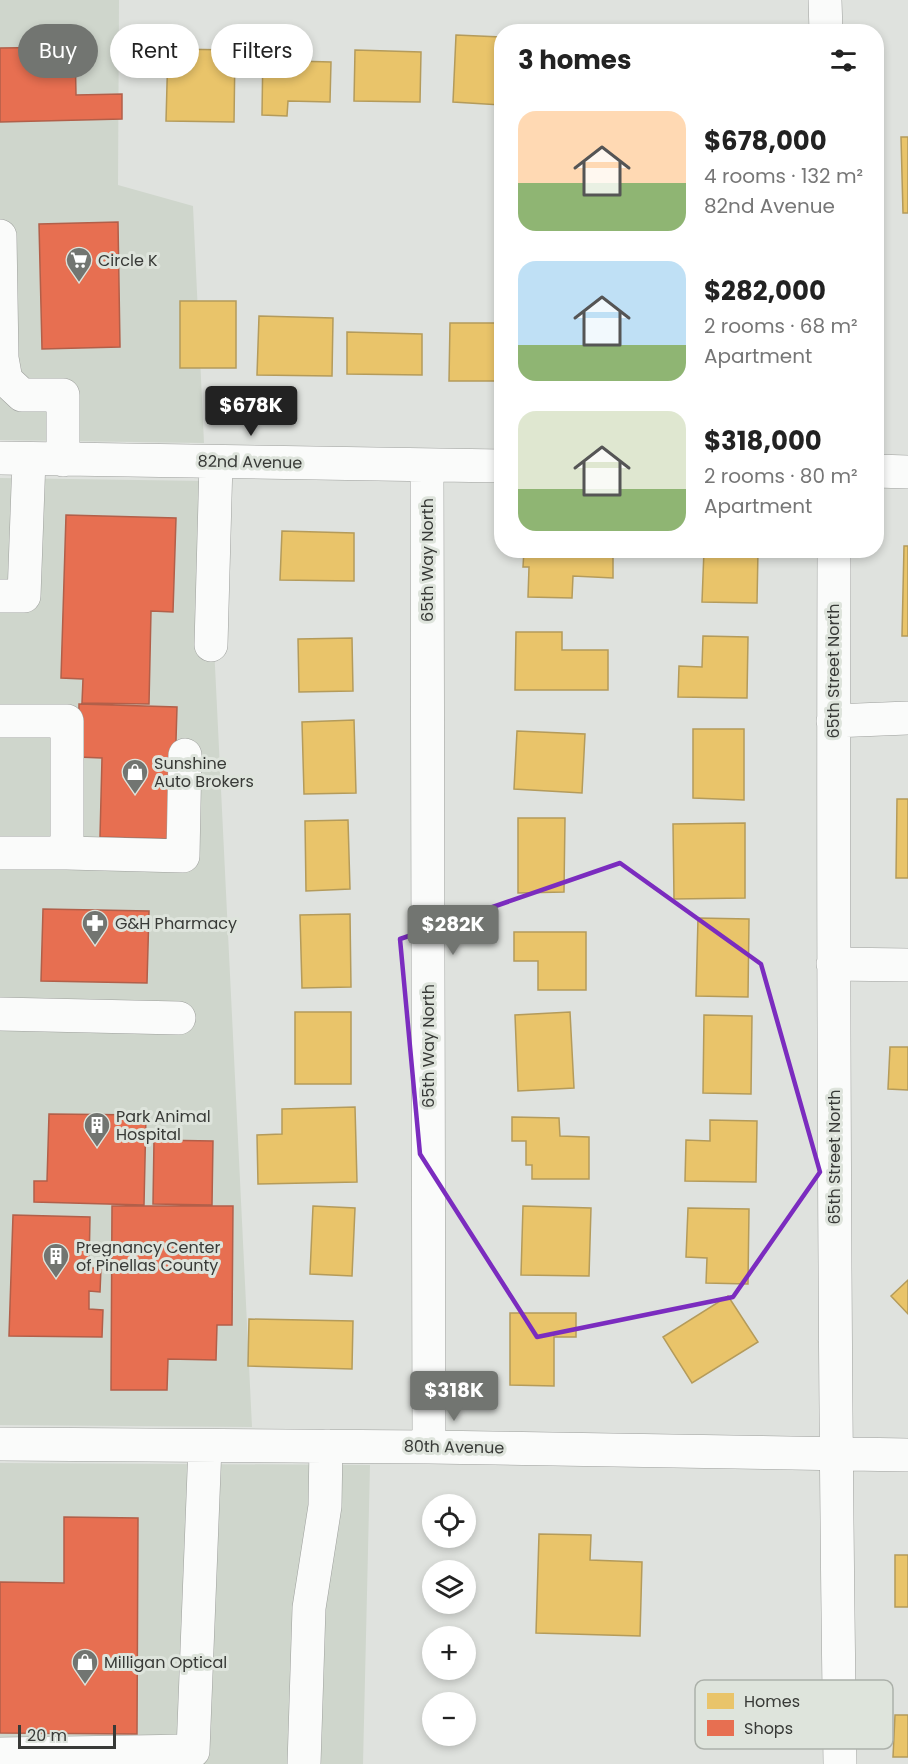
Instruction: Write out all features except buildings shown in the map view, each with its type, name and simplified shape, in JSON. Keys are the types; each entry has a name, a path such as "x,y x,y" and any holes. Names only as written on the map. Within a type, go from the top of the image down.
{"street":[{"path":"825,0 826,24"},
{"path":"0,236 1,358 6,380 22,395 63,395 63,460"},
{"path":"0,596 24,596 15,459"},
{"name":"82nd Avenue","path":"15,459 494,466"},
{"path":"211,645 216,462"},
{"name":"65th Way North","path":"427,465 429,1447"},
{"path":"884,471 908,472"},
{"name":"65th Street North","path":"834,558 833,964 839,1680"},
{"path":"834,721 908,718"},
{"path":"0,720 67,721 67,853"},
{"path":"0,853 183,856 185,755"},
{"path":"833,964 908,966"},
{"path":"0,1014 179,1018"},
{"name":"80th Avenue","path":"0,1444 429,1447 908,1455"},
{"path":"0,1754 193,1751 205,1446"},
{"path":"304,1764 309,1608 325,1506 326,1446"},
{"name":"65th Street North","path":"840,1749 840,1764"}],"highlighted area":[{"path":"620,863 761,964 820,1172 733,1297 537,1337 420,1154 400,939"}],"shaded area":[{"path":"0,0 119,0 119,24 110,24 110,78 119,78 118,185 193,206 204,443 0,440"},
{"path":"0,478 206,481 252,1427 0,1425"},
{"path":"0,1463 370,1465 363,1764 0,1764"}],"place":[{"name":"Circle K","path":"79,283"},
{"name":"Sunshine Auto Brokers","path":"135,795"},
{"name":"G&H Pharmacy","path":"95,946"},
{"name":"Park Animal Hospital","path":"97,1148"},
{"name":"Pregnancy Center of Pinellas County","path":"56,1279"},
{"name":"Milligan Optical","path":"85,1685"}]}
